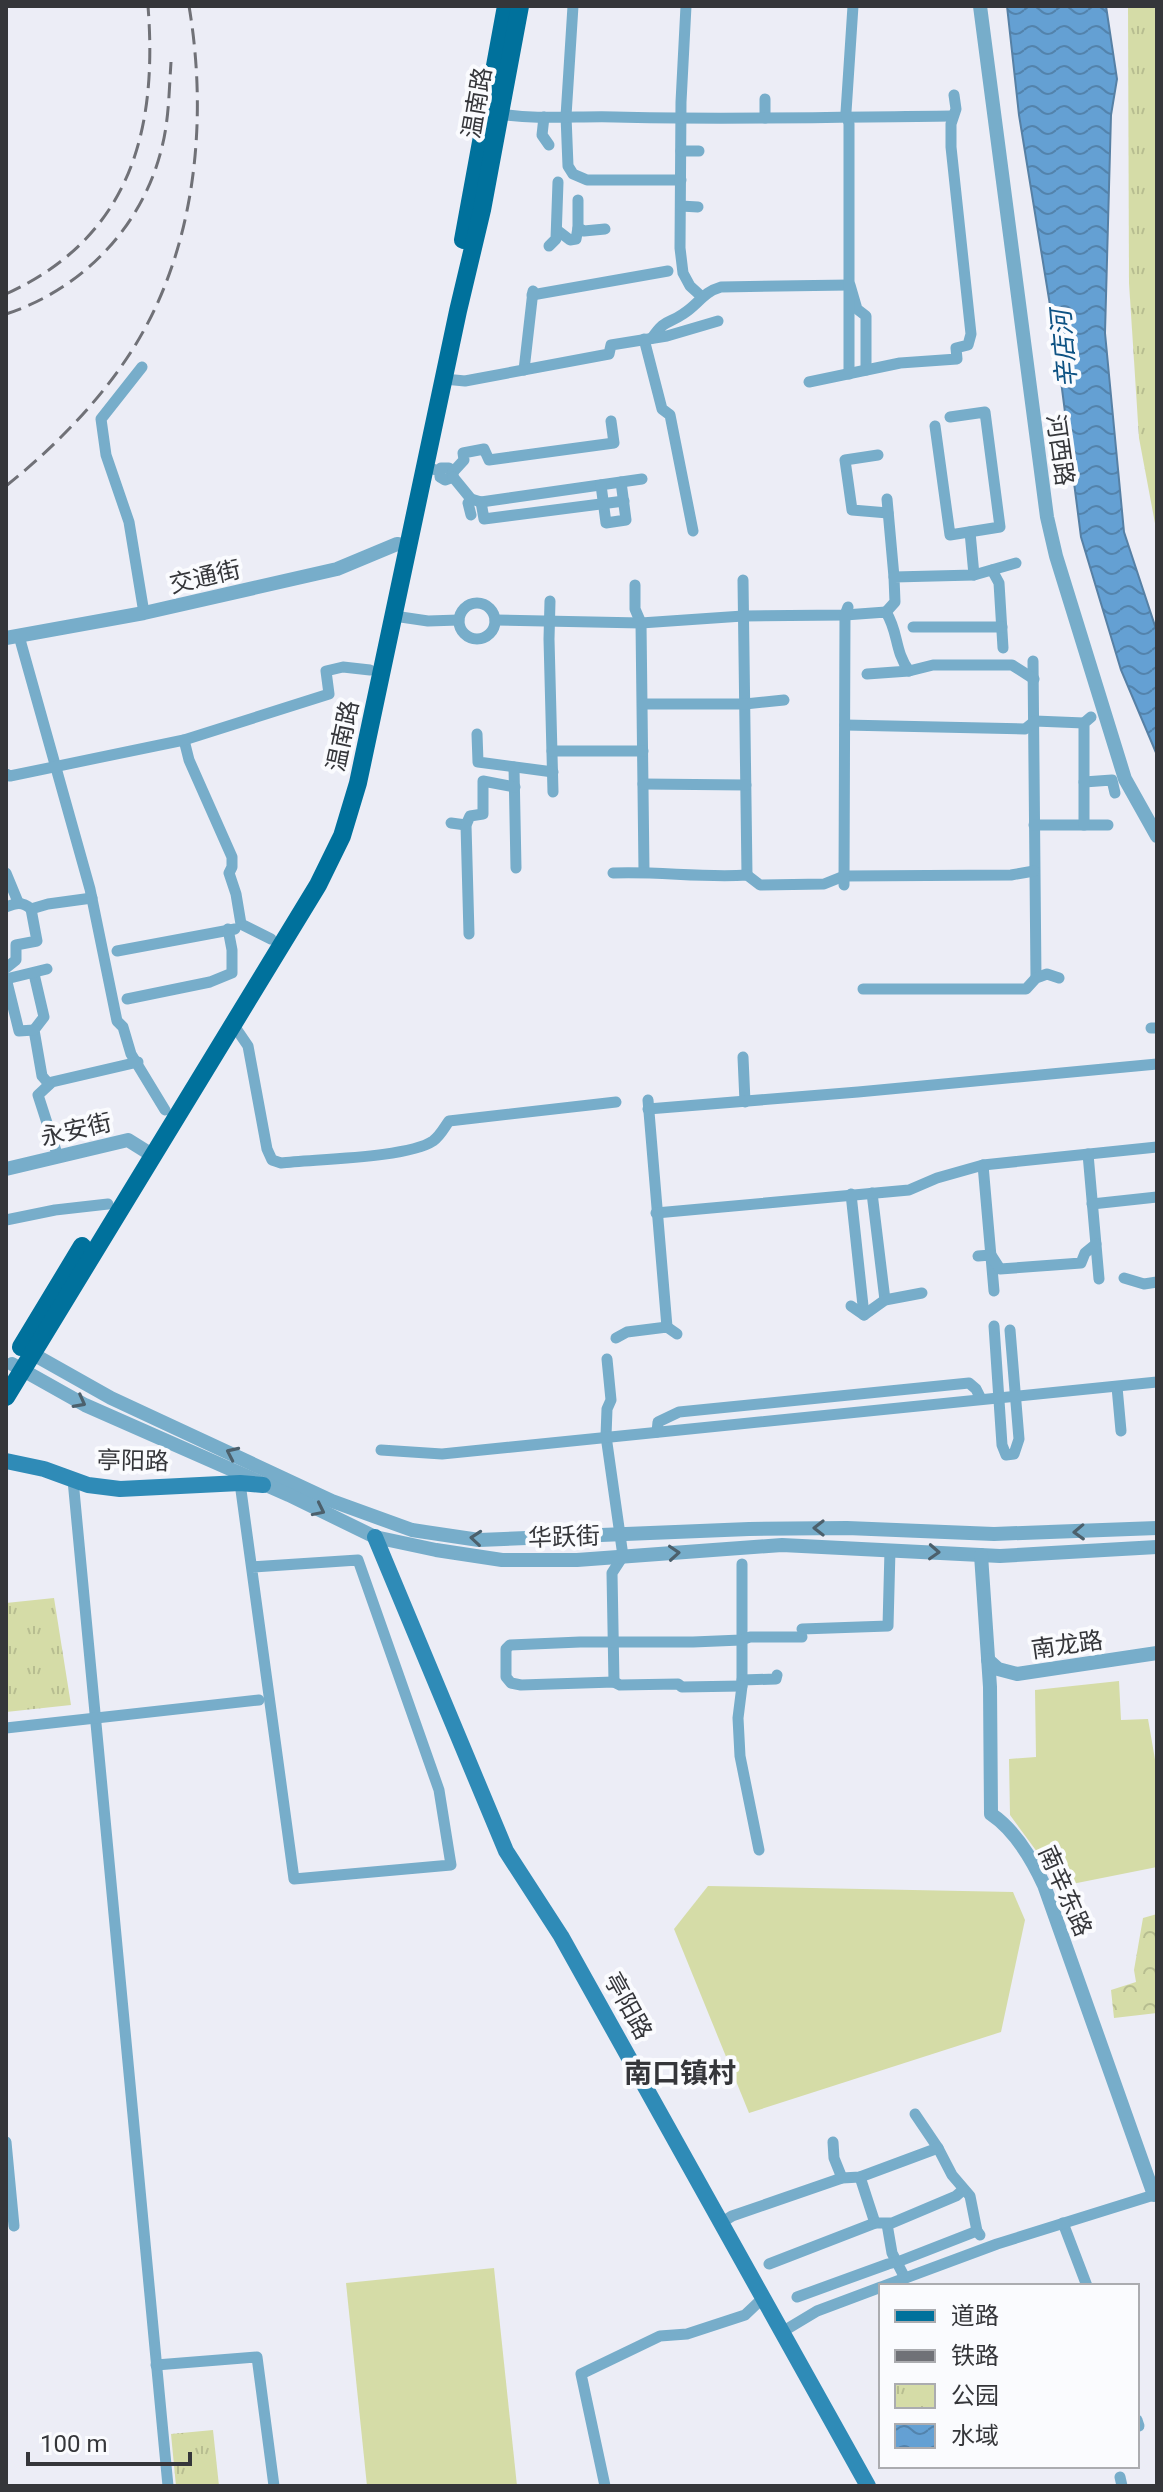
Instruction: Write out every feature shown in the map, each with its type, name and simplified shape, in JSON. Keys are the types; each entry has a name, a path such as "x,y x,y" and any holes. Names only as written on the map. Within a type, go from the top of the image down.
{"main road":[{"name":"温南路","path":"6,1397 19,1362 108,1204 147,1152 165,1110 307,879 330,831 347,780 370,670 402,545 506,6"},
{"name":"温南路","path":"19,1362 147,1152 233,1024 318,885 342,836 358,783 394,616 402,545 432,469 444,379 482,210 520,6"},
{"name":"亭阳路","path":"6,1461 44,1469 88,1485 120,1489 240,1483 263,1485"},
{"name":"亭阳路","path":"375,1537 506,1851 561,1936 868,2486"}],"street":[{"path":"573,6 566,116 568,166 573,174 587,180 681,180"},
{"path":"686,6 680,248 683,273 690,286 701,296"},
{"path":"849,374 847,117 853,6"},
{"name":"河西路","path":"980,6 1047,517 1056,556 1125,779 1157,836"},
{"path":"809,382 900,363 957,359 956,348 968,345 971,334 951,147 952,116 956,109 954,95"},
{"path":"765,99 765,118"},
{"path":"500,114 524,118 681,119 952,116"},
{"path":"544,117 542,135 549,145"},
{"path":"681,151 699,151"},
{"path":"549,246 556,239 557,230 556,182 566,183 573,174"},
{"path":"557,230 570,240 576,239 578,200"},
{"path":"681,206 698,207"},
{"path":"578,228 584,231 605,229"},
{"path":"524,370 533,293 576,282 654,269 668,271"},
{"path":"849,285 857,309 866,316 866,370"},
{"path":"648,338 664,322 683,314 701,296 721,287 849,285"},
{"path":"444,379 465,381 609,354 611,345 667,336 718,321"},
{"path":"648,338 662,409 670,415 693,531"},
{"path":"142,367 101,419 106,455 129,522 144,613"},
{"path":"935,426 950,535 1000,527 985,412 950,417"},
{"path":"432,469 445,480 464,460 463,453 484,449 489,460 614,443 611,421"},
{"path":"878,455 845,460 852,510 888,513"},
{"path":"453,474 476,500 484,519 624,501"},
{"path":"471,515 468,503 476,500 642,479"},
{"path":"601,485 606,523 626,520 621,482"},
{"path":"495,620 641,623 847,611 886,612 895,602 887,499"},
{"path":"970,532 974,575"},
{"name":"交通街","path":"12,637 144,613 337,569 402,545"},
{"path":"894,577 974,575 1016,563"},
{"path":"992,570 999,583 1003,648"},
{"path":"743,580 747,875"},
{"path":"635,585 635,609 641,623 644,871"},
{"path":"550,601 553,792"},
{"path":"474,603 491,609 495,620 492,631 477,639 462,631 459,620 463,609 474,603"},
{"path":"844,880 847,611"},
{"path":"886,612 893,623 900,659 909,671"},
{"path":"394,616 428,621 459,620"},
{"path":"913,627 1002,627"},
{"path":"12,637 55,766 92,898 117,1021 123,1027 131,1054 165,1110"},
{"path":"1033,661 1036,978"},
{"path":"867,674 909,671 933,665 1012,665 1034,679"},
{"path":"6,774 10,776 184,740 329,694 326,671 343,667 370,670"},
{"path":"643,704 745,704 784,700"},
{"path":"845,725 1025,729 1035,721 1087,720 1084,825"},
{"path":"477,734 478,762 553,772"},
{"path":"117,951 238,929 241,924 229,873 232,857 189,760 184,740"},
{"path":"552,751 643,751"},
{"path":"514,767 516,868"},
{"path":"1084,782 1112,780 1115,793"},
{"path":"469,934 466,825 470,816 483,814 483,781 515,787"},
{"path":"643,784 746,785"},
{"path":"451,823 466,825"},
{"path":"1034,825 1108,825"},
{"path":"613,873 644,871 712,877 747,875 760,885 1011,875 1034,871"},
{"path":"6,873 12,904 26,905 31,909 37,941 16,945 16,960 6,968"},
{"path":"31,909 92,898"},
{"path":"241,924 271,939"},
{"path":"127,999 210,982 232,973 228,929"},
{"path":"34,1030 19,1031 6,979 47,969"},
{"path":"34,974 44,1017 34,1030 42,1076 49,1084"},
{"path":"863,989 1026,989 1036,978 1047,974 1059,978"},
{"path":"210,982 212,988 220,991"},
{"path":"233,1024 248,1046 267,1149 272,1160 281,1163 420,1147 436,1139 449,1121 616,1102"},
{"path":"743,1057 745,1102"},
{"path":"58,1157 38,1095 49,1084 138,1062"},
{"path":"616,1338 627,1332 672,1330 656,1213 648,1105 745,1102 1157,1064"},
{"name":"永安街","path":"7,1167 128,1140 147,1152"},
{"path":"656,1213 909,1190 937,1178 983,1165 1157,1147"},
{"path":"1088,1154 1099,1279"},
{"path":"983,1165 984,1256 994,1291"},
{"path":"872,1193 885,1300"},
{"path":"851,1194 864,1315"},
{"path":"1092,1204 1157,1197"},
{"path":"6,1220 108,1204"},
{"path":"984,1256 1000,1269 1081,1263 1085,1253 1096,1244"},
{"path":"1124,1278 1144,1284 1157,1282"},
{"path":"864,1315 885,1300 922,1293"},
{"path":"851,1306 864,1315"},
{"path":"994,1326 1002,1445 1006,1455 1014,1454 1019,1439 1010,1330"},
{"path":"607,1359 611,1400 607,1409 606,1436 623,1556 612,1573 614,1682"},
{"name":"华跃街","path":"19,1362 85,1405 289,1495 375,1537 436,1550 502,1560 577,1560 782,1545 981,1555 1157,1547"},
{"name":"华跃街","path":"19,1362 111,1398 332,1501 412,1530 479,1540 763,1528 994,1534 1157,1528"},
{"path":"381,1450 442,1454 1157,1382"},
{"path":"657,1432 658,1422 679,1412 923,1387 969,1383 981,1399"},
{"path":"1117,1387 1121,1431"},
{"path":"73,1480 168,2486"},
{"path":"240,1483 294,1879 451,1865 439,1790 358,1560 252,1567"},
{"path":"777,1675 776,1679 682,1687 678,1684 620,1685 614,1682 521,1685 511,1683 506,1677 506,1649 510,1645 741,1640 888,1626 890,1550"},
{"name":"南辛东路","path":"981,1555 988,1660 991,1814 1000,1820 1033,1860 1044,1885 1156,2197"},
{"path":"742,1564 740,1756 759,1850"},
{"name":"南龙路","path":"988,1660 998,1669 1017,1674 1157,1653"},
{"path":"6,1728 259,1700"},
{"path":"797,2297 979,2233 971,2208 972,2201 915,2114"},
{"path":"6,2142 14,2226"},
{"path":"833,2142 834,2158 842,2178"},
{"path":"721,2223 732,2216 842,2178 860,2177 938,2148"},
{"path":"860,2177 905,2278"},
{"path":"769,2264 956,2196 963,2190"},
{"path":"890,2284 997,2244 1156,2197"},
{"path":"1063,2223 1086,2284"},
{"path":"782,2332 817,2311 879,2288"},
{"path":"605,2486 581,2374 660,2336 687,2334 745,2315 763,2298"},
{"path":"156,2365 257,2357 274,2486"}],"green space":[{"path":"1128,6 1157,6 1157,534 1139,438 1129,283"},
{"path":"54,1598 71,1705 6,1712 6,1603"},
{"path":"1119,1681 1121,1720 1148,1719 1157,1771 1157,1867 1062,1886 1010,1815 1009,1759 1036,1757 1035,1690"},
{"path":"708,1886 1013,1892 1025,1920 1001,2032 749,2113 674,1929"},
{"path":"1157,1914 1157,2013 1114,2018 1111,1990 1136,1982 1134,1970 1143,1918"},
{"path":"494,2268 517,2486 367,2486 346,2283"},
{"path":"213,2430 219,2486 176,2486 171,2434"}],"water":[{"name":"辛店河","path":"1007,6 1106,6 1117,79 1111,115 1105,333 1124,532 1157,632 1157,755 1121,670 1081,537 1056,342 1019,115"}],"railway":[{"path":"6,294 48,271 81,243 108,212 127,177 140,138 147,97 150,53 148,6"},
{"path":"6,486 39,458 101,393 150,319 168,277 182,233 196,143 195,51 189,6"},
{"path":"6,314 34,303 84,271 125,228 153,176 162,147 171,62"}],"district":[{"name":"南口镇村","path":"680,2073"}]}
